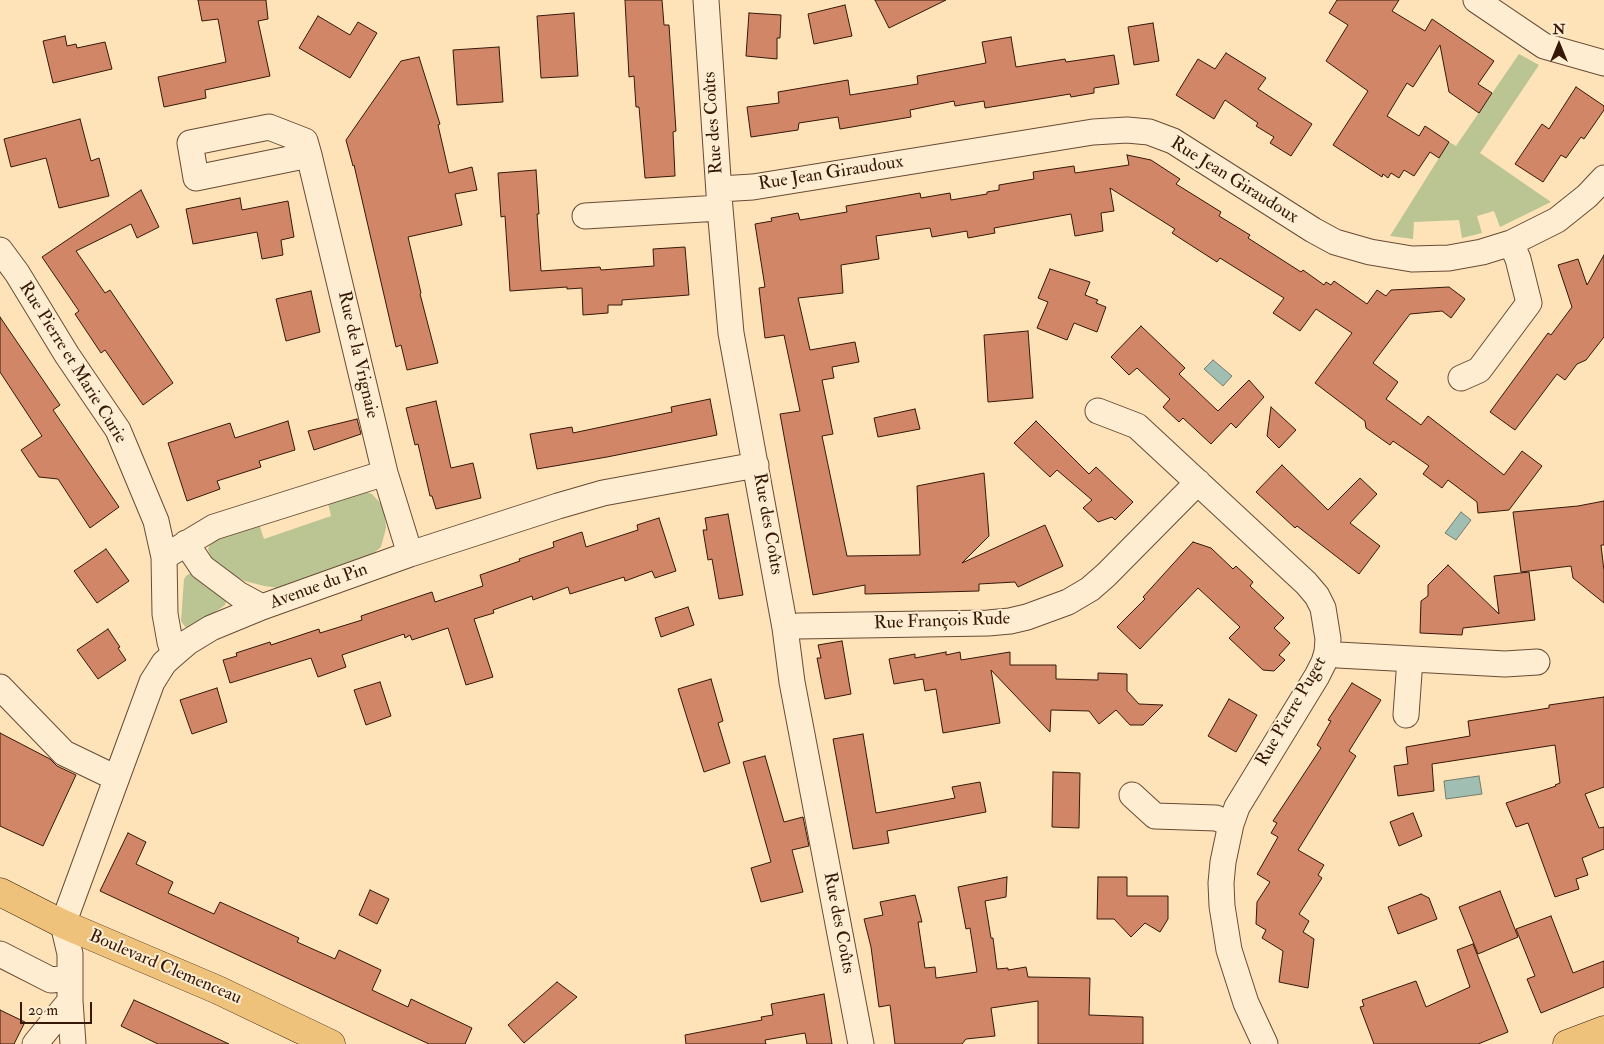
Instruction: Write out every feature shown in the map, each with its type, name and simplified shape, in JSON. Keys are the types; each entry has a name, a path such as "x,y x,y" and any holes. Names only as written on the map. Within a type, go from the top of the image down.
{"main road":[{"name":"Boulevard Clemenceau","path":"0,892 63,924 218,990 331,1044"},
{"path":"1574,1043 1604,1030"}],"street":[{"name":"Rue des Coûts","path":"706,0 719,198 731,333 786,628 792,682 861,1044"},
{"path":"1476,0 1544,46 1604,63"},
{"name":"Rue Jean Giraudoux","path":"585,216 719,198 753,187 1093,132 1127,130 1149,132 1173,141 1335,242 1370,252 1412,259 1449,258 1482,252 1511,243 1557,220 1588,196 1604,178"},
{"name":"Rue de la Vrignaie","path":"309,155 385,473 410,554"},
{"path":"1460,378 1479,370 1529,303 1518,259 1511,243"},
{"name":"Rue Pierre et Marie Curie","path":"0,250 67,355 118,430 156,521 164,557 165,614 174,654"},
{"name":"Rue Pierre Puget","path":"1098,411 1137,426 1198,482 1306,583 1317,596 1326,622 1327,652 1317,676 1247,789 1237,808 1227,841 1221,883 1224,925 1229,950 1246,1003 1265,1044"},
{"name":"Avenue du Pin","path":"63,924 152,682 164,663 188,642 211,628 262,607 410,554 558,506 602,493 756,465"},
{"path":"164,557 214,527 385,473"},
{"name":"Rue François Rude","path":"786,628 798,626 988,623 1027,617 1068,602 1090,588 1106,575 1198,482"},
{"path":"186,543 202,567 238,594 262,607"},
{"path":"1327,652 1338,655 1505,664 1537,662"},
{"path":"1406,715 1410,659"},
{"path":"0,687 64,753 116,778"},
{"path":"1132,795 1155,816 1216,818 1231,824"},
{"path":"63,924 70,954 73,1044"},
{"path":"0,954 70,990"},
{"path":"35,1044 70,990"}],"green space":[{"path":"1519,54 1539,65 1480,153 1551,202 1500,227 1494,211 1477,216 1482,233 1462,238 1459,220 1414,222 1413,239 1390,236 1449,142 1456,146"},
{"path":"357,489 372,494 383,506 385,516 386,528 381,547 364,561 286,589 245,581 224,572 212,561 208,549 213,537 258,521 264,539 331,516 327,499"},
{"path":"194,572 227,599 225,605 197,625 186,628 181,621 184,579 187,575"}],"shaded area":[{"path":"1213,360 1232,376 1223,386 1204,369"},
{"path":"1461,512 1471,520 1456,540 1445,533"},
{"path":"1479,776 1482,794 1446,799 1444,781"}],"building":[{"path":"198,0 266,0 268,19 258,21 270,76 205,90 206,98 164,107 158,77 226,62 218,19 202,21"},
{"path":"625,0 662,0 664,25 669,25 676,131 673,132 675,176 645,178 639,107 636,107 634,76 629,77"},
{"path":"875,0 946,0 889,28"},
{"path":"1337,0 1399,0 1392,11 1425,31 1432,19 1494,61 1478,84 1492,93 1479,113 1449,92 1440,45 1413,87 1407,83 1387,116 1419,136 1425,126 1449,142 1439,158 1430,152 1414,176 1404,170 1399,178 1391,173 1388,178 1383,174 1382,177 1333,145 1368,91 1326,61 1348,25 1329,13"},
{"path":"845,5 852,36 814,44 808,14"},
{"path":"574,13 578,76 541,78 537,16"},
{"path":"749,13 781,15 780,38 777,38 777,59 746,56"},
{"path":"318,16 350,35 358,22 377,33 350,78 299,48"},
{"path":"1153,23 1159,61 1134,65 1128,27"},
{"path":"65,36 67,46 76,44 77,48 105,42 112,69 53,83 43,41"},
{"path":"1011,37 1016,67 1065,59 1066,62 1114,55 1119,84 1094,88 1094,93 1071,97 1070,94 985,108 984,101 955,106 954,101 910,110 911,117 840,129 838,117 799,123 798,130 751,137 747,107 779,103 778,92 848,80 850,95 918,84 917,76 986,63 982,42"},
{"path":"499,47 503,102 457,105 453,50"},
{"path":"1226,53 1266,78 1258,89 1312,124 1291,156 1270,143 1274,137 1256,126 1258,123 1225,100 1214,119 1176,95 1198,59 1215,69"},
{"path":"419,57 440,124 438,125 449,173 472,167 477,190 455,194 462,225 408,237 420,294 438,363 407,370 401,345 396,347 354,165 346,140 401,61"},
{"path":"1576,87 1604,106 1604,110 1584,139 1581,137 1566,158 1561,155 1543,182 1515,164 1542,124 1549,129"},
{"path":"80,119 91,161 99,158 109,196 59,208 46,158 11,167 4,139"},
{"path":"1127,155 1151,160 1180,179 1176,184 1221,212 1219,216 1250,235 1248,238 1301,272 1303,270 1324,285 1326,282 1331,285 1334,281 1367,304 1377,290 1386,296 1391,290 1449,287 1465,299 1451,318 1442,311 1410,314 1373,363 1398,382 1386,399 1421,425 1428,416 1504,475 1522,451 1542,466 1509,510 1478,513 1477,502 1448,480 1442,488 1423,474 1429,466 1393,441 1390,445 1366,428 1365,421 1315,383 1352,333 1316,309 1300,331 1273,313 1284,298 1220,258 1217,262 1172,233 1175,229 1110,188 1114,211 1101,213 1103,231 1075,236 1071,214 994,228 995,233 968,238 967,231 932,237 930,228 876,236 879,259 841,265 843,293 798,298 810,350 855,342 859,362 832,367 834,378 822,380 833,434 822,436 847,556 920,555 917,486 984,473 989,536 962,563 1045,525 1063,566 1018,587 1015,582 979,584 979,591 865,594 865,585 813,595 780,414 800,411 784,335 765,338 759,288 765,287 755,224 772,221 771,218 798,213 800,220 847,212 846,206 920,193 921,198 950,193 951,200 987,194 987,192 999,190 999,185 1034,179 1033,172 1074,166 1075,173 1129,165"},
{"path":"536,170 541,271 600,267 601,270 654,266 653,249 685,247 689,295 622,300 622,305 608,305 608,313 583,315 582,288 567,289 567,287 510,291 505,216 501,217 498,173"},
{"path":"141,190 159,227 137,238 131,224 76,251 105,293 110,290 173,383 143,405 105,350 101,353 75,314 79,311 42,257"},
{"path":"240,198 242,210 288,201 294,237 281,240 283,255 262,259 257,232 193,244 186,209"},
{"path":"1604,255 1604,337 1586,360 1577,364 1565,380 1557,374 1515,430 1490,412 1548,333 1551,335 1572,307 1558,265 1578,259 1587,285"},
{"path":"1050,269 1090,282 1085,295 1098,300 1096,303 1106,307 1097,332 1074,323 1067,340 1037,328 1048,302 1038,298"},
{"path":"311,291 320,332 286,341 276,299"},
{"path":"0,317 60,405 53,410 119,507 90,528 58,479 39,477 21,450 42,436 0,372"},
{"path":"1141,326 1185,368 1179,374 1218,411 1249,380 1264,397 1236,428 1231,423 1211,444 1183,418 1179,422 1163,407 1170,399 1137,368 1129,375 1111,357"},
{"path":"1028,331 1033,398 988,402 984,335"},
{"path":"710,399 717,435 537,469 530,434 572,427 573,433 672,412 671,407"},
{"path":"436,401 451,468 473,463 481,498 436,509 432,496 430,496 418,444 415,445 406,408"},
{"path":"1271,407 1296,430 1279,448 1267,436"},
{"path":"915,409 920,429 878,437 874,418"},
{"path":"357,419 361,434 314,450 308,431"},
{"path":"288,421 295,450 259,461 261,467 217,481 220,489 187,501 168,443 230,423 235,438"},
{"path":"1036,421 1089,474 1096,467 1133,502 1115,520 1112,517 1098,522 1083,508 1092,500 1057,470 1050,477 1014,443"},
{"path":"1282,465 1328,510 1360,478 1377,494 1350,523 1380,546 1359,574 1297,526 1295,528 1256,492"},
{"path":"1604,501 1604,545 1601,545 1604,571 1604,603 1573,578 1571,566 1521,572 1513,512 1578,506"},
{"path":"728,514 743,595 719,599 712,559 708,560 703,530 707,530 705,518"},
{"path":"659,518 676,571 655,578 652,571 625,581 624,577 570,594 568,587 533,600 532,596 493,610 494,613 474,619 493,677 466,685 448,628 412,640 410,635 405,638 404,634 342,655 346,667 318,677 311,658 230,683 223,660 237,656 236,653 270,642 271,645 319,629 320,633 362,620 361,616 432,592 435,602 483,586 480,575 554,547 553,542 582,532 586,547 638,530 637,525"},
{"path":"1193,542 1211,548 1233,569 1236,566 1253,582 1250,586 1284,618 1274,628 1290,643 1279,655 1285,660 1274,671 1263,670 1229,638 1240,627 1198,588 1140,649 1117,627 1145,599 1143,597"},
{"path":"106,549 129,581 97,603 74,571"},
{"path":"1448,565 1499,614 1494,576 1529,572 1535,620 1463,628 1462,635 1420,633 1421,601 1428,596 1428,585"},
{"path":"688,607 694,625 661,637 655,618"},
{"path":"108,629 126,660 98,679 77,650"},
{"path":"842,641 851,694 825,699 817,658 821,658 818,645"},
{"path":"946,652 946,655 960,652 961,660 1010,652 1010,665 1056,665 1056,679 1098,680 1098,673 1127,674 1127,691 1139,704 1163,705 1143,725 1130,725 1116,710 1099,724 1089,711 1051,710 1050,732 991,670 1000,723 943,733 936,689 925,691 923,679 894,684 889,659 915,654 915,658"},
{"path":"711,679 723,721 718,723 730,763 704,772 678,689"},
{"path":"380,682 391,716 366,725 354,690"},
{"path":"1352,683 1381,700 1349,751 1356,756 1298,850 1324,865 1318,875 1322,878 1299,914 1309,921 1303,932 1314,939 1308,988 1279,982 1283,951 1262,938 1266,930 1256,924 1257,902 1270,882 1257,874 1278,837 1271,833 1277,823 1273,821 1321,748 1317,745 1331,721 1328,720"},
{"path":"217,688 227,722 192,734 180,700"},
{"path":"1604,697 1604,787 1585,794 1599,828 1604,827 1604,849 1582,858 1588,875 1576,879 1579,889 1555,897 1528,823 1516,827 1506,803 1560,783 1555,745 1432,764 1434,791 1398,796 1394,766 1408,764 1406,747 1470,736 1468,721 1549,708 1549,705"},
{"path":"1229,699 1257,715 1236,752 1208,736"},
{"path":"0,733 76,775 43,846 0,826"},
{"path":"863,734 876,813 955,798 952,787 980,782 986,812 887,831 889,843 853,849 833,739"},
{"path":"765,756 784,822 803,817 809,846 792,850 803,892 761,902 751,868 771,862 743,762"},
{"path":"1053,772 1080,773 1079,828 1052,827"},
{"path":"1413,813 1422,836 1399,846 1390,822"},
{"path":"128,833 146,842 136,864 173,882 168,893 214,914 220,902 299,938 297,942 335,959 339,950 381,970 372,990 408,1007 411,999 472,1028 465,1044 429,1044 100,891"},
{"path":"1007,877 1006,897 985,901 997,969 1008,968 1008,970 1026,967 1028,977 1090,978 1089,1015 1143,1017 1143,1044 1038,1044 1038,1001 991,1008 995,1036 966,1039 962,1044 895,1044 890,1005 879,1007 871,947 864,919 883,915 880,902 915,895 922,922 918,922 925,968 935,967 936,978 977,972 970,928 966,929 958,887"},
{"path":"1098,877 1127,877 1127,896 1168,896 1168,919 1160,932 1145,923 1131,937 1114,919 1097,919"},
{"path":"370,890 389,899 377,924 359,915"},
{"path":"1500,891 1518,937 1478,954 1459,907"},
{"path":"1421,894 1429,898 1437,919 1398,934 1388,907"},
{"path":"1551,916 1573,973 1604,961 1604,987 1541,1013 1527,979 1535,976 1516,929"},
{"path":"1473,944 1508,1032 1478,1044 1374,1044 1360,1007 1364,1006 1362,1000 1416,981 1426,1007 1470,987 1457,950"},
{"path":"557,982 577,997 524,1043 508,1025"},
{"path":"824,994 832,1044 807,1044 805,1033 765,1040 766,1044 686,1044 685,1035 762,1020 761,1017 773,1015 771,1004"},
{"path":"134,1000 229,1044 158,1044 121,1026"},
{"path":"0,1010 25,1022 14,1044 0,1044"}]}
